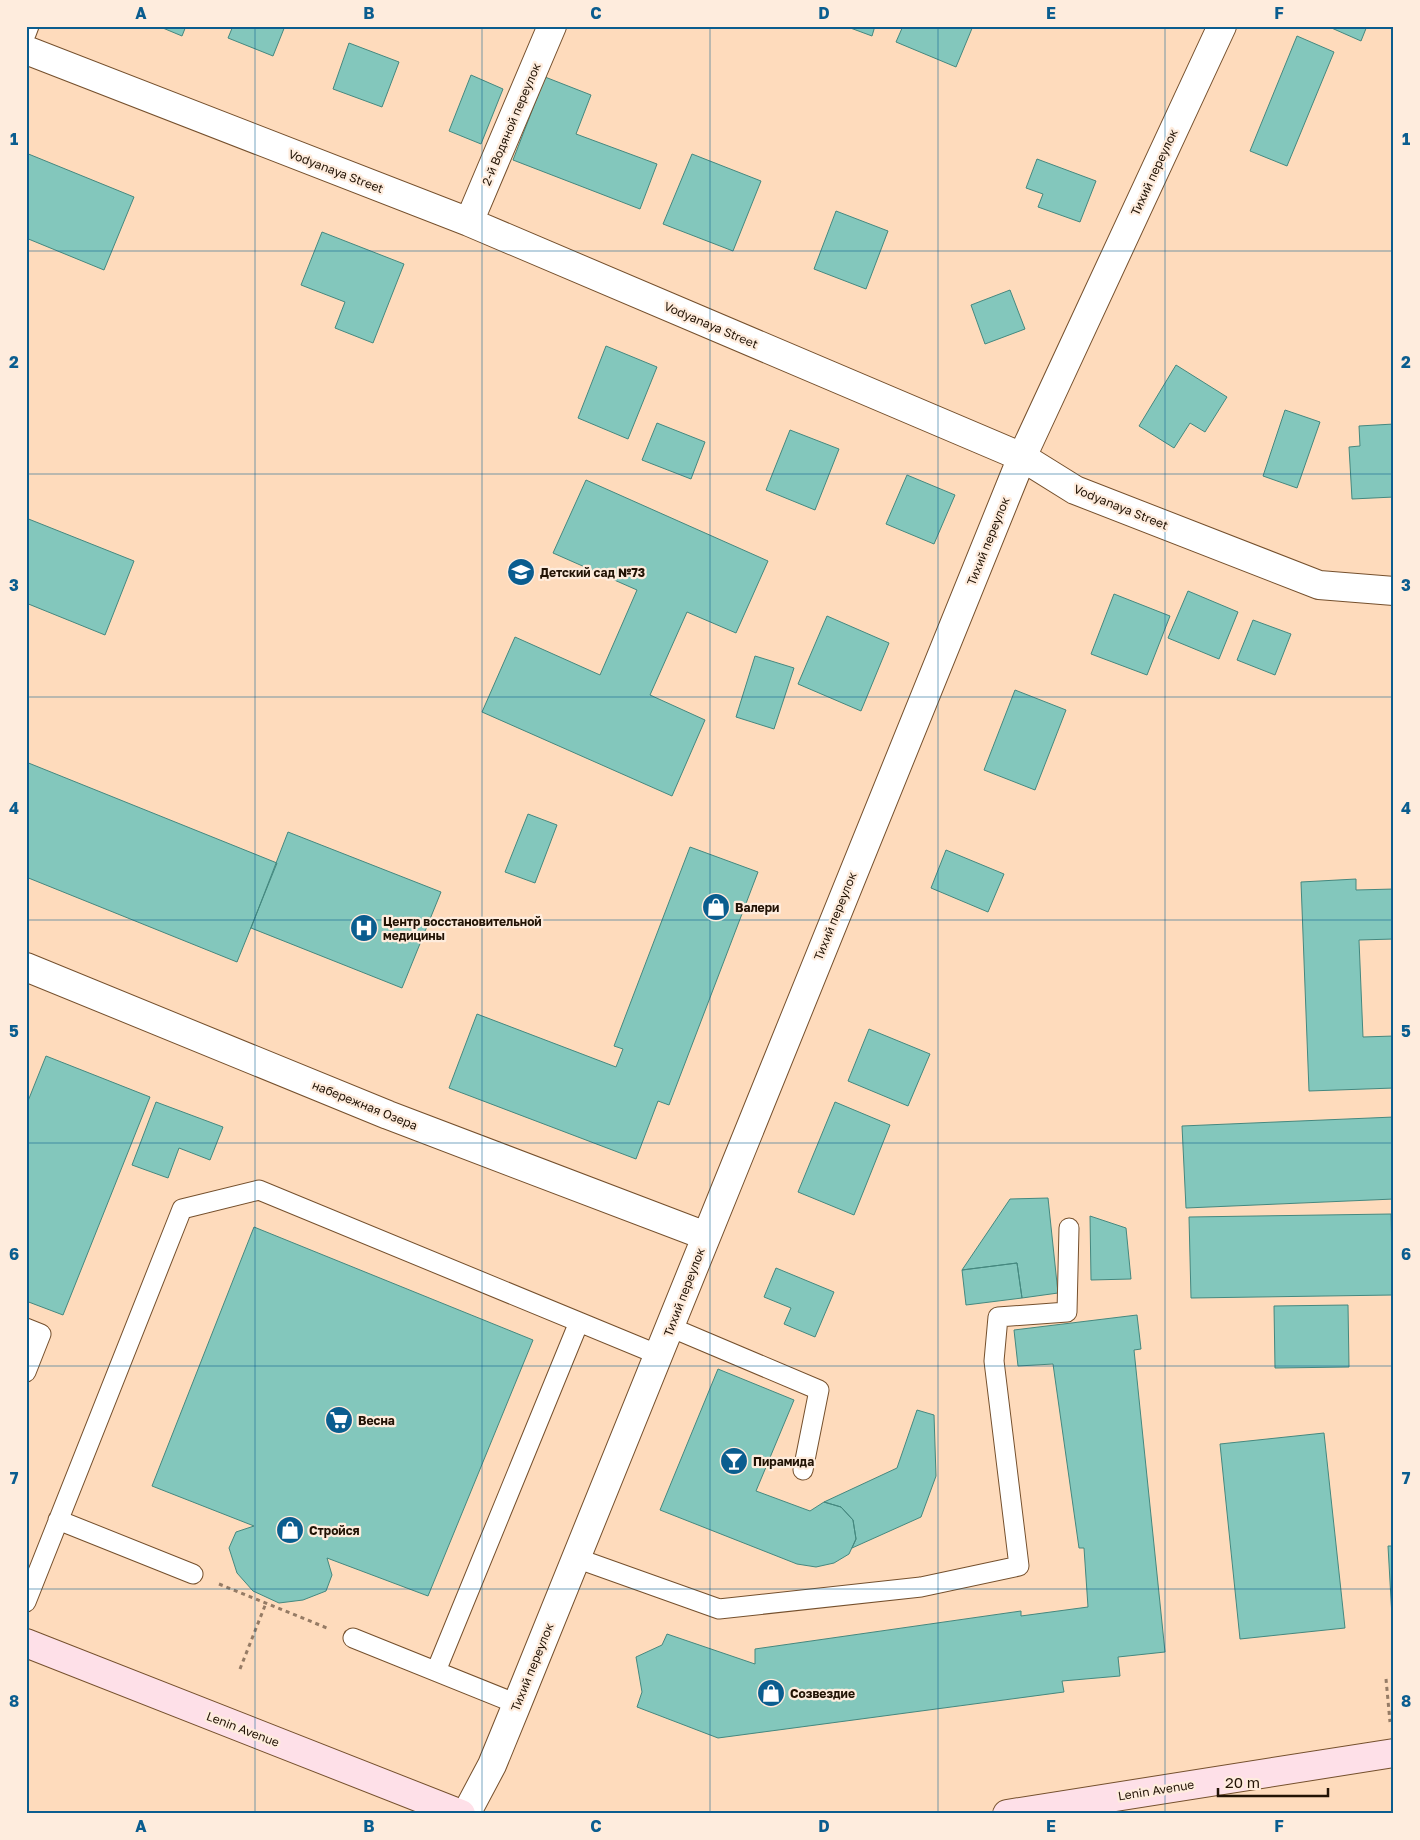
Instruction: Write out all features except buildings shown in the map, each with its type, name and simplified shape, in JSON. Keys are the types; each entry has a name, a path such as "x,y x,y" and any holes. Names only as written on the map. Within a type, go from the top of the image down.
{"main road":[{"name":"Lenin Avenue","path":"26,1643 461,1814"},
{"name":"Lenin Avenue","path":"1007,1814 1394,1754"}],"street":[{"name":"2-й Водяной переулок","path":"469,222 552,26"},
{"name":"Тихий переулок","path":"466,1814 492,1765 517,1704 1022,457 1222,26"},
{"name":"Vodyanaya Street","path":"26,50 469,222 1022,457 1075,490 1319,585 1394,590"},
{"name":"набережная Озера","path":"26,967 388,1114 706,1236"}],"lane":[{"path":"26,34 30,26"},
{"path":"26,1602 182,1209 259,1190 659,1355"},
{"path":"576,1558 719,1609 921,1587 1019,1566 994,1361 998,1317 1067,1312 1069,1228"},
{"path":"436,1671 579,1322"},
{"path":"670,1327 819,1390 803,1470"},
{"path":"26,1328 41,1334 26,1372"},
{"path":"58,1520 193,1574"},
{"path":"352,1638 517,1704"}],"path":[{"path":"193,1574 352,1638"},
{"path":"240,1669 266,1603"},
{"path":"1386,1679 1389,1713"}],"place":[{"name":"Детский сад №73","path":"521,572"},
{"name":"Валери","path":"716,907"},
{"name":"Центр восстановительной медицины","path":"364,928"},
{"name":"Весна","path":"339,1420"},
{"name":"Пирамида","path":"734,1461"},
{"name":"Стройся","path":"290,1530"},
{"name":"Созвездие","path":"771,1693"}]}
